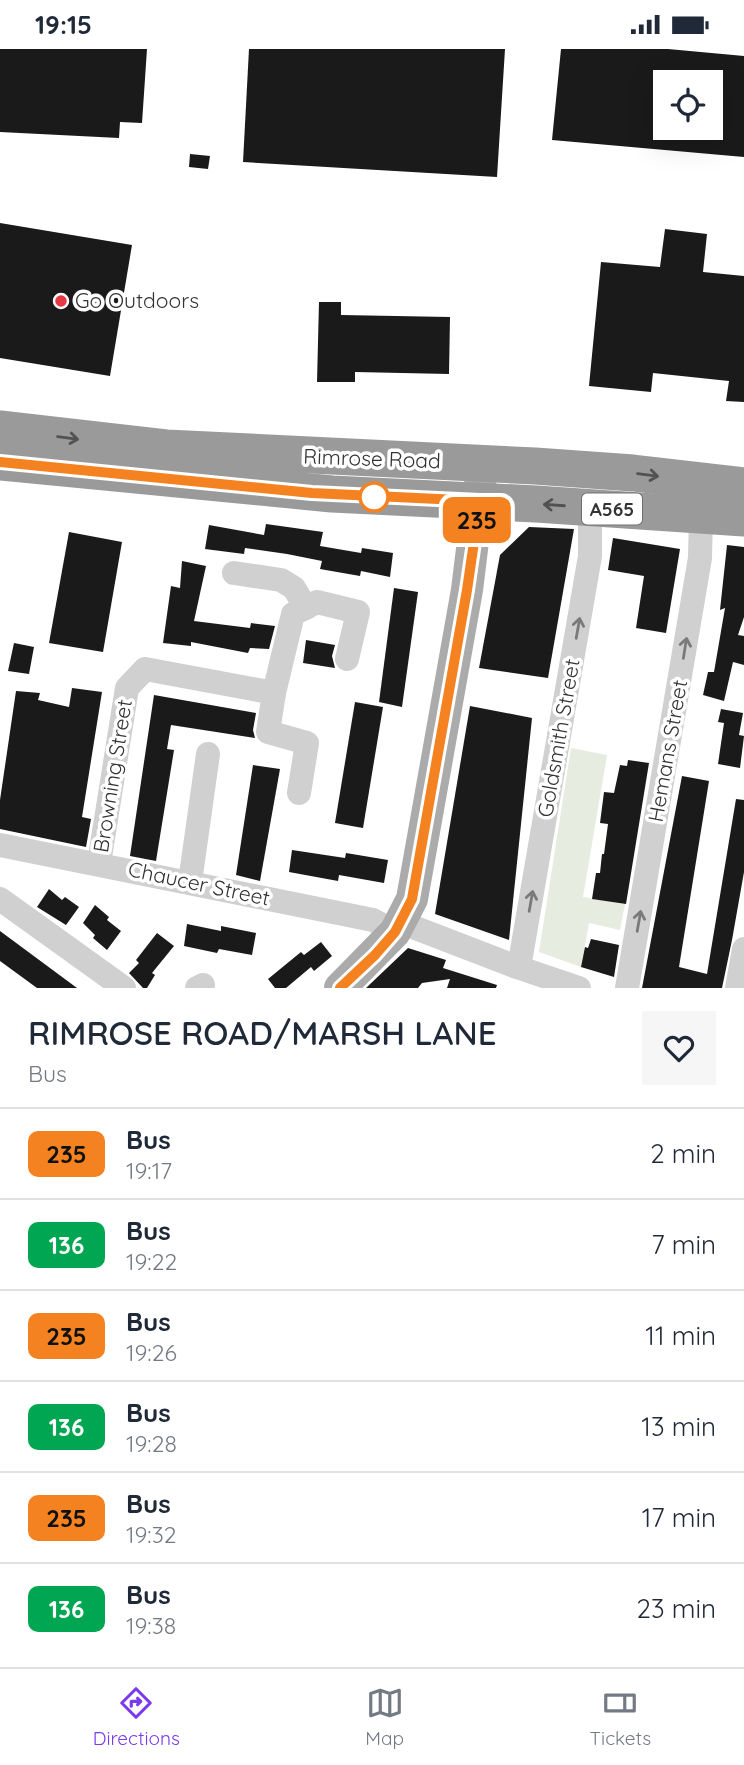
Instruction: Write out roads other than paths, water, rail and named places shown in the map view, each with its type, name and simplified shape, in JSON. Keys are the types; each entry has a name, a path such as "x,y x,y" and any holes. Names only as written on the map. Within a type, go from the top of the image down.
{"highway":[{"name":"Rimrose Road","path":"0,429 191,450 633,473 744,486"},
{"name":"Rimrose Road","path":"0,463 320,493 744,518"}],"main road":[{"path":"340,988 375,955 397,927 412,899 467,590 480,501 482,464"}],"street":[{"name":"Goldsmith Street","path":"517,967 590,556 590,507"},
{"name":"Hemans Street","path":"627,988 700,558 701,514"},
{"path":"234,573 281,580 294,588 306,608"},
{"path":"299,793 307,743 268,732 274,693 293,614 317,602 358,612 347,659"},
{"name":"Browning Street","path":"99,863 127,688 145,669 274,693"},
{"path":"190,882 208,754"},
{"name":"Chaucer Street","path":"0,845 373,920 579,988"},
{"path":"0,899 124,988"},
{"path":"737,988 744,949"}],"place":[{"name":"Go Outdoors","path":"61,301"}]}
